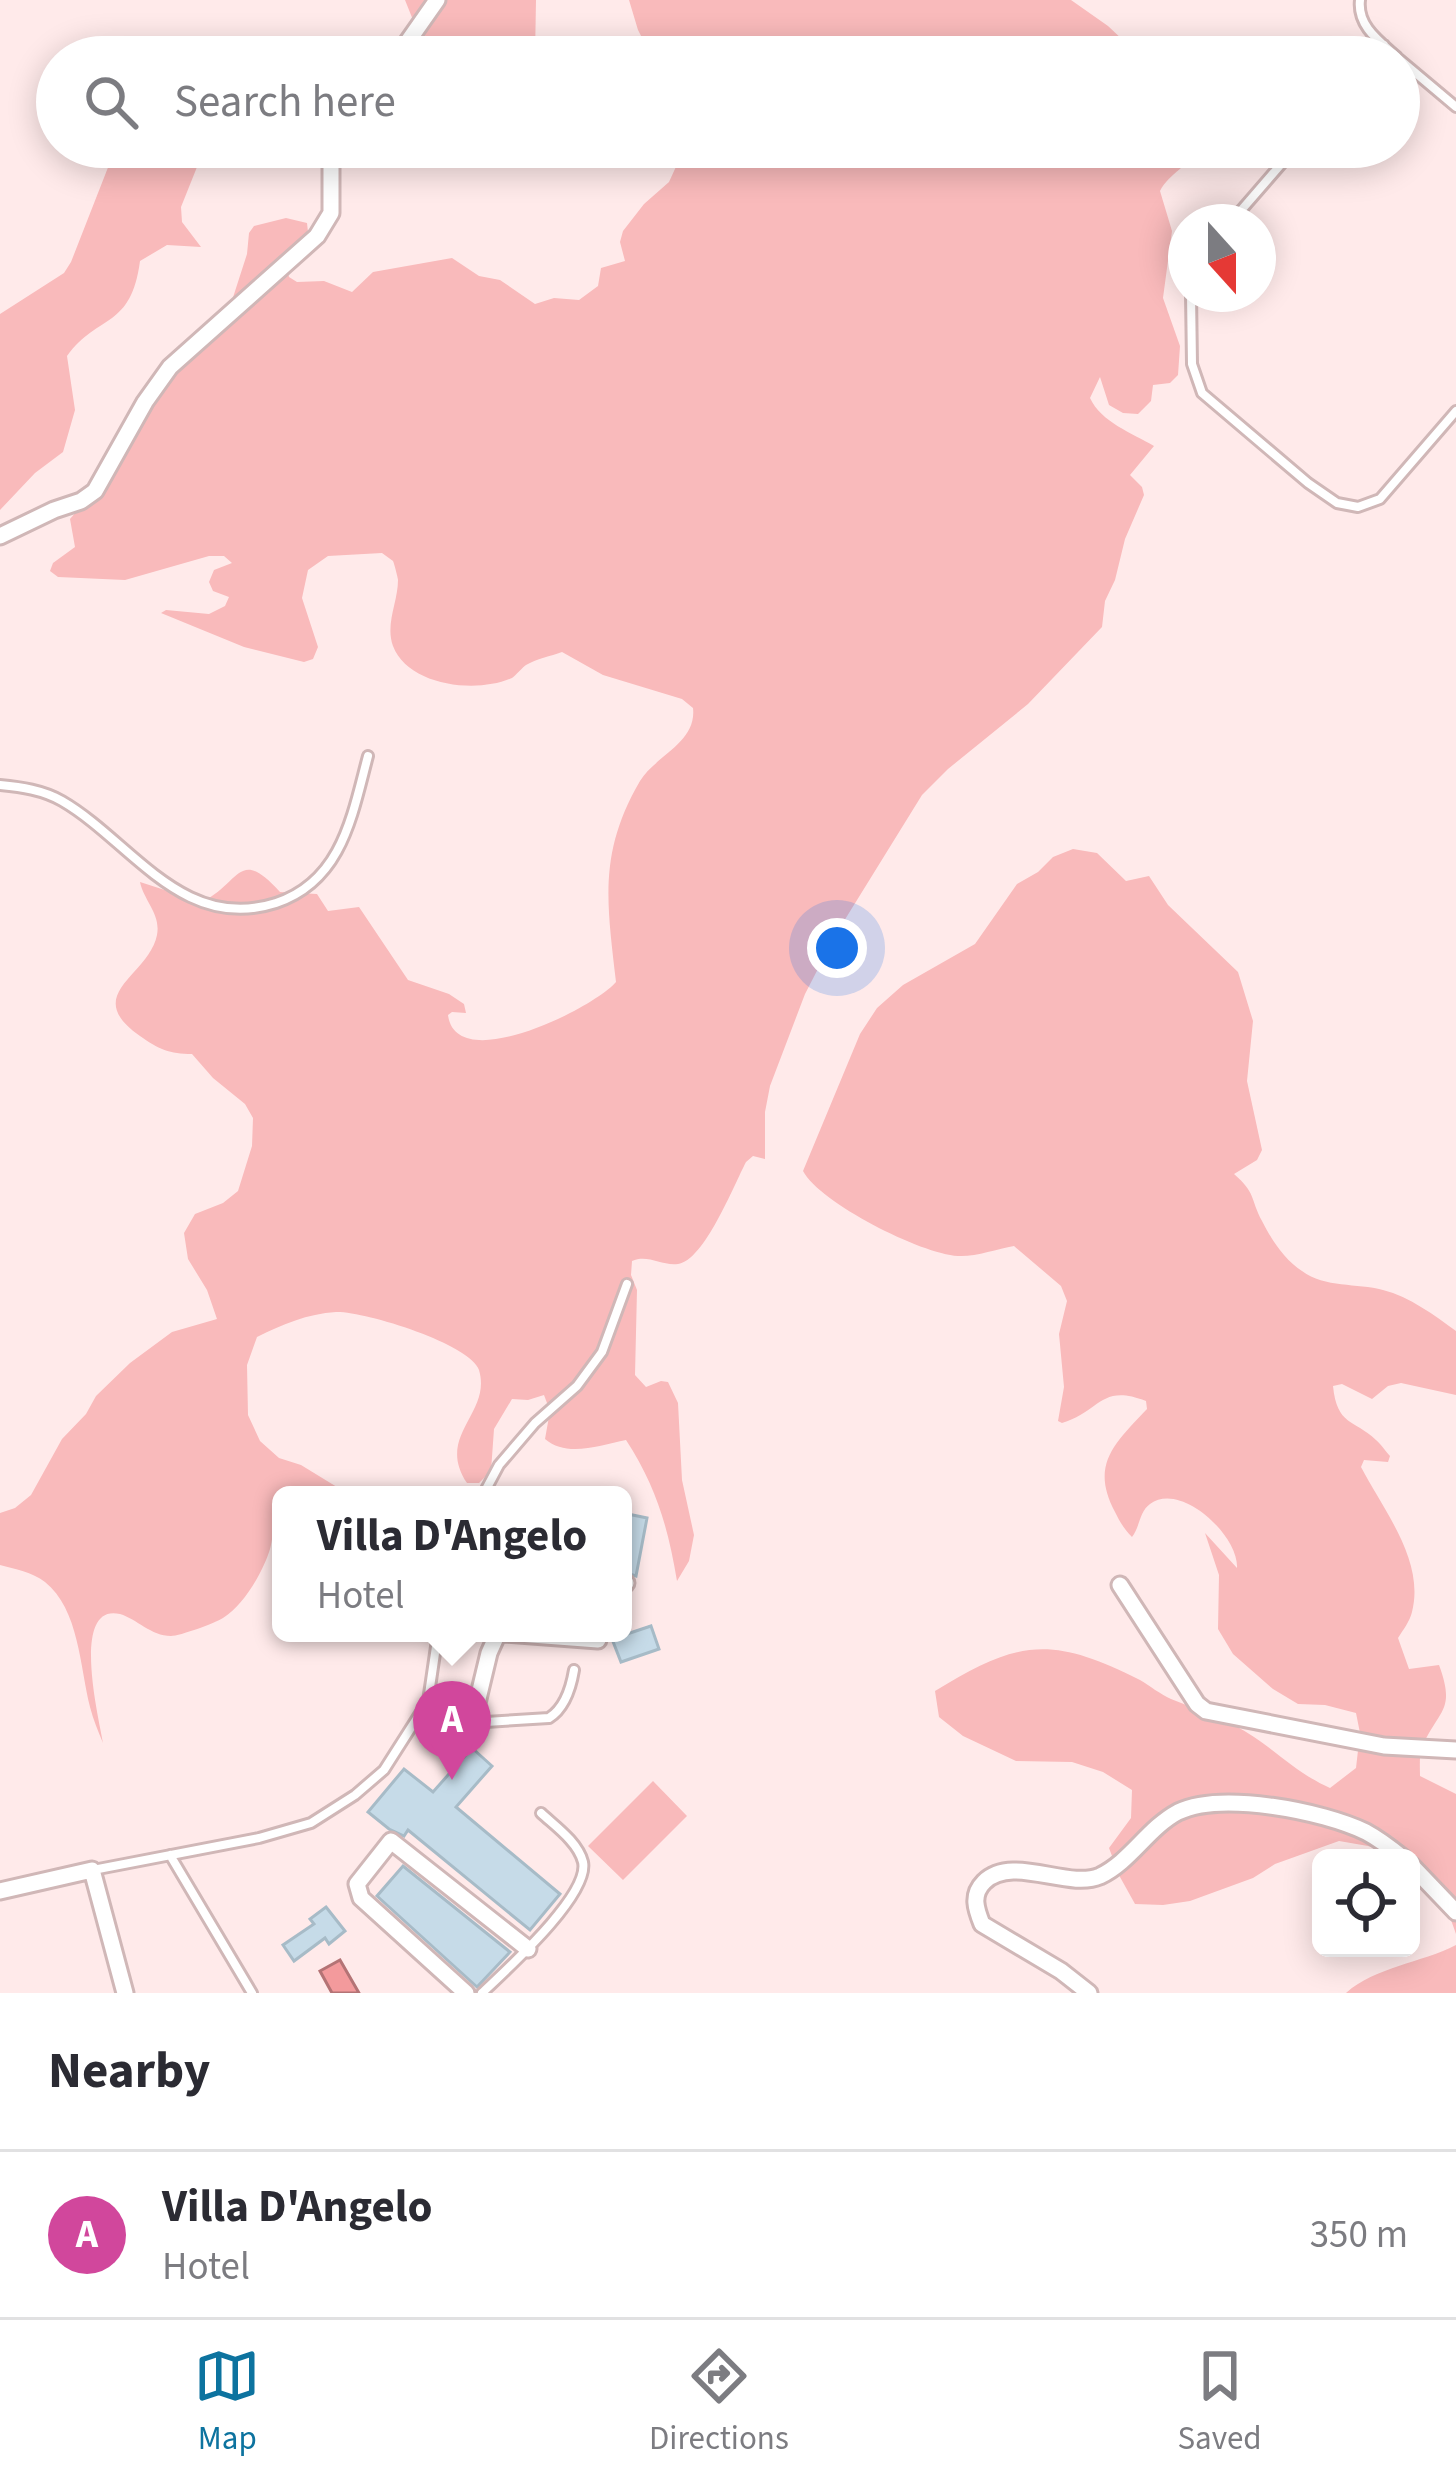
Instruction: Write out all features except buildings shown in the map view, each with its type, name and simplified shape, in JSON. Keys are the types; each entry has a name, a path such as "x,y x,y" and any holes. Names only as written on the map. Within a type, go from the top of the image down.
{"street":[{"path":"412,36 437,0"},
{"path":"0,536 95,491 170,367 316,236 332,213 331,168"},
{"path":"1120,1585 1206,1712 1384,1746 1456,1750"},
{"path":"460,1721 477,1703 496,1642"},
{"path":"1089,1993 982,1924 975,1898 980,1886 1005,1871 1086,1879 1101,1875 1146,1835 1178,1813 1207,1802 1253,1803 1333,1820 1366,1832 1390,1849"},
{"path":"466,1993 361,1898 357,1884 391,1841 528,1948"},
{"path":"0,1891 92,1870 125,1993"},
{"path":"1420,1874 1456,1912"}],"lane":[{"path":"1360,0 1365,26 1375,36"},
{"path":"1420,77 1456,107"},
{"path":"1247,204 1278,168"},
{"path":"1191,312 1192,364 1202,392 1337,503 1358,507 1380,499 1456,411"},
{"path":"0,785 25,787 61,800 172,889 199,903 265,907 317,881 348,830 368,756"},
{"path":"488,1486 523,1437 577,1386 602,1352 627,1284"},
{"path":"92,1870 259,1838 310,1823 355,1795 384,1771 428,1701 437,1642"},
{"path":"428,1701 470,1723 549,1718 563,1703 574,1670"},
{"path":"482,1993 528,1948 584,1874 581,1856 570,1840 541,1813"},
{"path":"170,1855 252,1993"}],"shaded area":[{"path":"405,0 536,0 535,36 412,36 413,20"},
{"path":"629,0 1071,0 1119,36 641,36"},
{"path":"108,168 197,168 181,207 182,222 201,247 167,245 140,261 136,283 121,310 67,356 75,410 63,452 0,510 0,314 64,273"},
{"path":"675,168 1181,168 1160,191 1168,218 1163,298 1180,346 1178,375 1170,383 1153,385 1151,401 1138,414 1109,405 1100,377 1090,398 1109,420 1154,446 1130,475 1144,495 1105,601 1102,627 1028,704 922,795 836,934 805,994 770,1086 765,1159 753,1156 746,1162 698,1250 678,1264 632,1261 637,1290 635,1375 646,1387 668,1382 678,1403 682,1480 694,1535 689,1561 677,1581 659,1508 626,1440 584,1448 554,1445 545,1439 550,1411 544,1395 512,1399 494,1429 491,1471 479,1483 467,1483 457,1451 481,1386 472,1360 438,1340 369,1317 336,1312 305,1317 257,1337 247,1365 248,1415 260,1441 279,1458 335,1486 272,1486 272,1538 263,1568 238,1605 219,1620 171,1636 120,1614 105,1615 96,1626 91,1665 103,1743 65,1607 40,1579 0,1565 0,1513 31,1495 62,1439 130,1363 172,1332 217,1319 207,1290 188,1259 184,1233 195,1214 238,1191 252,1146 253,1118 245,1104 192,1054 153,1044 123,1021 116,1008 123,985 152,949 157,935 157,921 140,882 202,902 240,873 256,871 280,892 317,894 328,911 359,907 408,980 464,1004 466,1013 448,1015 457,1032 475,1040 527,1032 582,1007 616,982 609,879 617,832 640,781 689,731 693,708 682,699 603,675 562,652 530,663 497,683 463,685 428,678 401,660 393,646 390,630 398,580 393,561 382,553 328,556 308,570 302,598 318,647 313,659 304,662 244,647 161,613 209,614 225,606 229,597 213,591 209,582 214,570 232,563 224,556 125,580 58,577 50,571 53,563 75,547 70,519 105,478 186,351 207,323 227,316 254,226 286,218 307,223 308,232 287,267 289,277 297,282 324,281 352,292 373,272 452,258 479,276 500,280 535,304 554,298 579,300 598,286 601,268 625,261 620,242 623,231 669,182"},
{"path":"1073,849 1097,853 1126,881 1149,876 1168,905 1238,972 1253,1021 1247,1081 1262,1150 1257,1160 1234,1174 1249,1191 1279,1249 1311,1276 1393,1293 1456,1331 1456,1395 1401,1383 1388,1386 1372,1399 1342,1384 1333,1386 1343,1415 1390,1456 1388,1462 1364,1460 1361,1467 1400,1537 1413,1574 1412,1612 1398,1638 1409,1669 1439,1665 1444,1680 1446,1701 1422,1747 1420,1776 1456,1794 1456,1934 1446,1906 1420,1878 1420,1849 1377,1849 1339,1841 1190,1901 1135,1904 1109,1848 1131,1818 1132,1790 1103,1772 1072,1762 1016,1761 963,1736 939,1717 935,1691 964,1674 1013,1653 1058,1650 1109,1665 1171,1699 1234,1725 1330,1788 1356,1768 1360,1733 1356,1713 1298,1704 1273,1689 1233,1654 1218,1629 1219,1575 1205,1533 1237,1568 1229,1541 1219,1528 1192,1506 1163,1499 1146,1507 1132,1537 1120,1522 1108,1496 1105,1468 1116,1445 1147,1409 1146,1401 1109,1397 1075,1418 1058,1421 1064,1387 1059,1334 1067,1301 1061,1286 1014,1246 958,1256 897,1237 829,1198 803,1171 860,1034 877,1008 903,985 975,944 1017,884 1053,857"},
{"path":"653,1781 687,1816 623,1880 588,1846"},
{"path":"1456,1945 1456,1993 1346,1993 1370,1977"},
{"path":"340,1960 359,1993 332,1993 320,1971"}],"place":[{"name":"Villa D'Angelo","path":"452,1780"}]}
